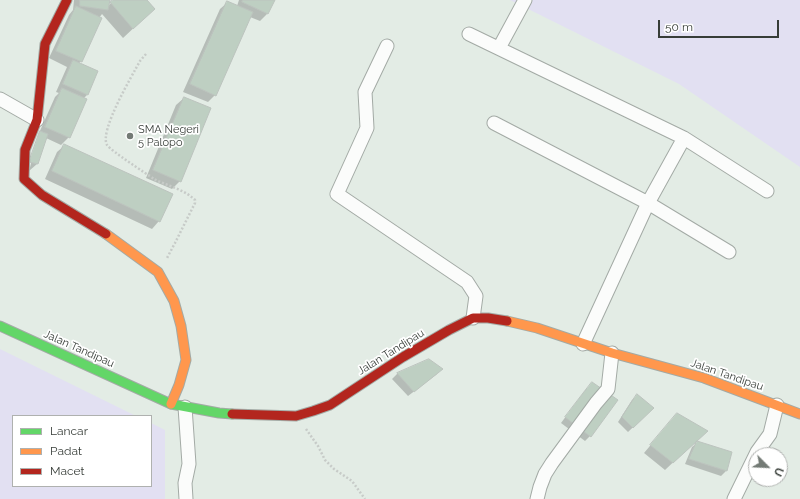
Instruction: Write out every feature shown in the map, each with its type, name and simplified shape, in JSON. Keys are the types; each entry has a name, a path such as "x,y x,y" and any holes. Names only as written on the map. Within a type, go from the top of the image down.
{"street":[{"path":"67,0 45,44 37,120 25,150 24,179 42,195 104,233 158,272 174,301 181,326 186,360 179,385 171,404"},
{"path":"499,48 525,0"},
{"path":"469,34 684,138 767,191"},
{"path":"387,46 365,92 367,128 337,194 467,282 476,296 472,318"},
{"path":"0,99 37,120"},
{"path":"494,123 648,203 729,252"},
{"path":"583,344 648,203 684,138"},
{"name":"Jalan Tandipau","path":"0,326 171,404 219,413 296,416 330,405 403,357 442,334 472,318 488,318 537,328 612,353 704,378 800,414"},
{"path":"537,499 545,474 552,463 608,389 612,353"},
{"path":"734,499 757,452 770,434 777,405"},
{"path":"185,407 189,464 185,483 186,499"}],"path":[{"path":"146,54 140,61 110,118 106,138 108,146 129,162 155,179 175,188 195,200 195,203 175,243 158,272"},
{"path":"296,416 318,446 325,460 334,469 352,481 365,499"}],"shaded area":[{"path":"510,0 800,0 800,167 679,84"},
{"path":"0,349 134,415 12,415 12,487 152,487 152,424 165,430 165,499 0,499"}],"building":[{"path":"80,0 110,0 108,10 80,6"},
{"path":"113,0 147,0 155,9 133,29 110,2"},
{"path":"243,0 275,0 268,14 242,2"},
{"path":"227,1 253,12 216,96 190,84"},
{"path":"76,6 102,18 82,62 56,51"},
{"path":"73,60 98,71 88,95 63,84"},
{"path":"62,88 87,99 70,138 45,127"},
{"path":"184,97 211,108 181,182 153,170"},
{"path":"40,131 48,134 38,164 29,162"},
{"path":"64,144 173,194 160,222 52,171"},
{"path":"429,359 443,369 414,392 397,373"},
{"path":"592,382 618,400 591,437 565,417"},
{"path":"637,394 654,408 633,428 622,417"},
{"path":"677,413 708,431 673,463 650,445"},
{"path":"697,441 732,452 727,471 689,459"}],"traffic: fast":[{"path":"0,326 171,404 232,414"}],"traffic: slow":[{"path":"106,234 158,272 174,301 181,326 186,360 179,385 171,404"},
{"path":"507,321 537,328 612,353 704,378 800,414"}],"traffic: jam":[{"path":"67,0 45,44 37,120 25,150 24,179 42,195 106,234"},
{"path":"232,414 296,416 313,411 330,405 403,357 473,318 488,318 507,321"}],"place":[{"name":"SMA Negeri 5 Palopo","path":"130,136"}]}
